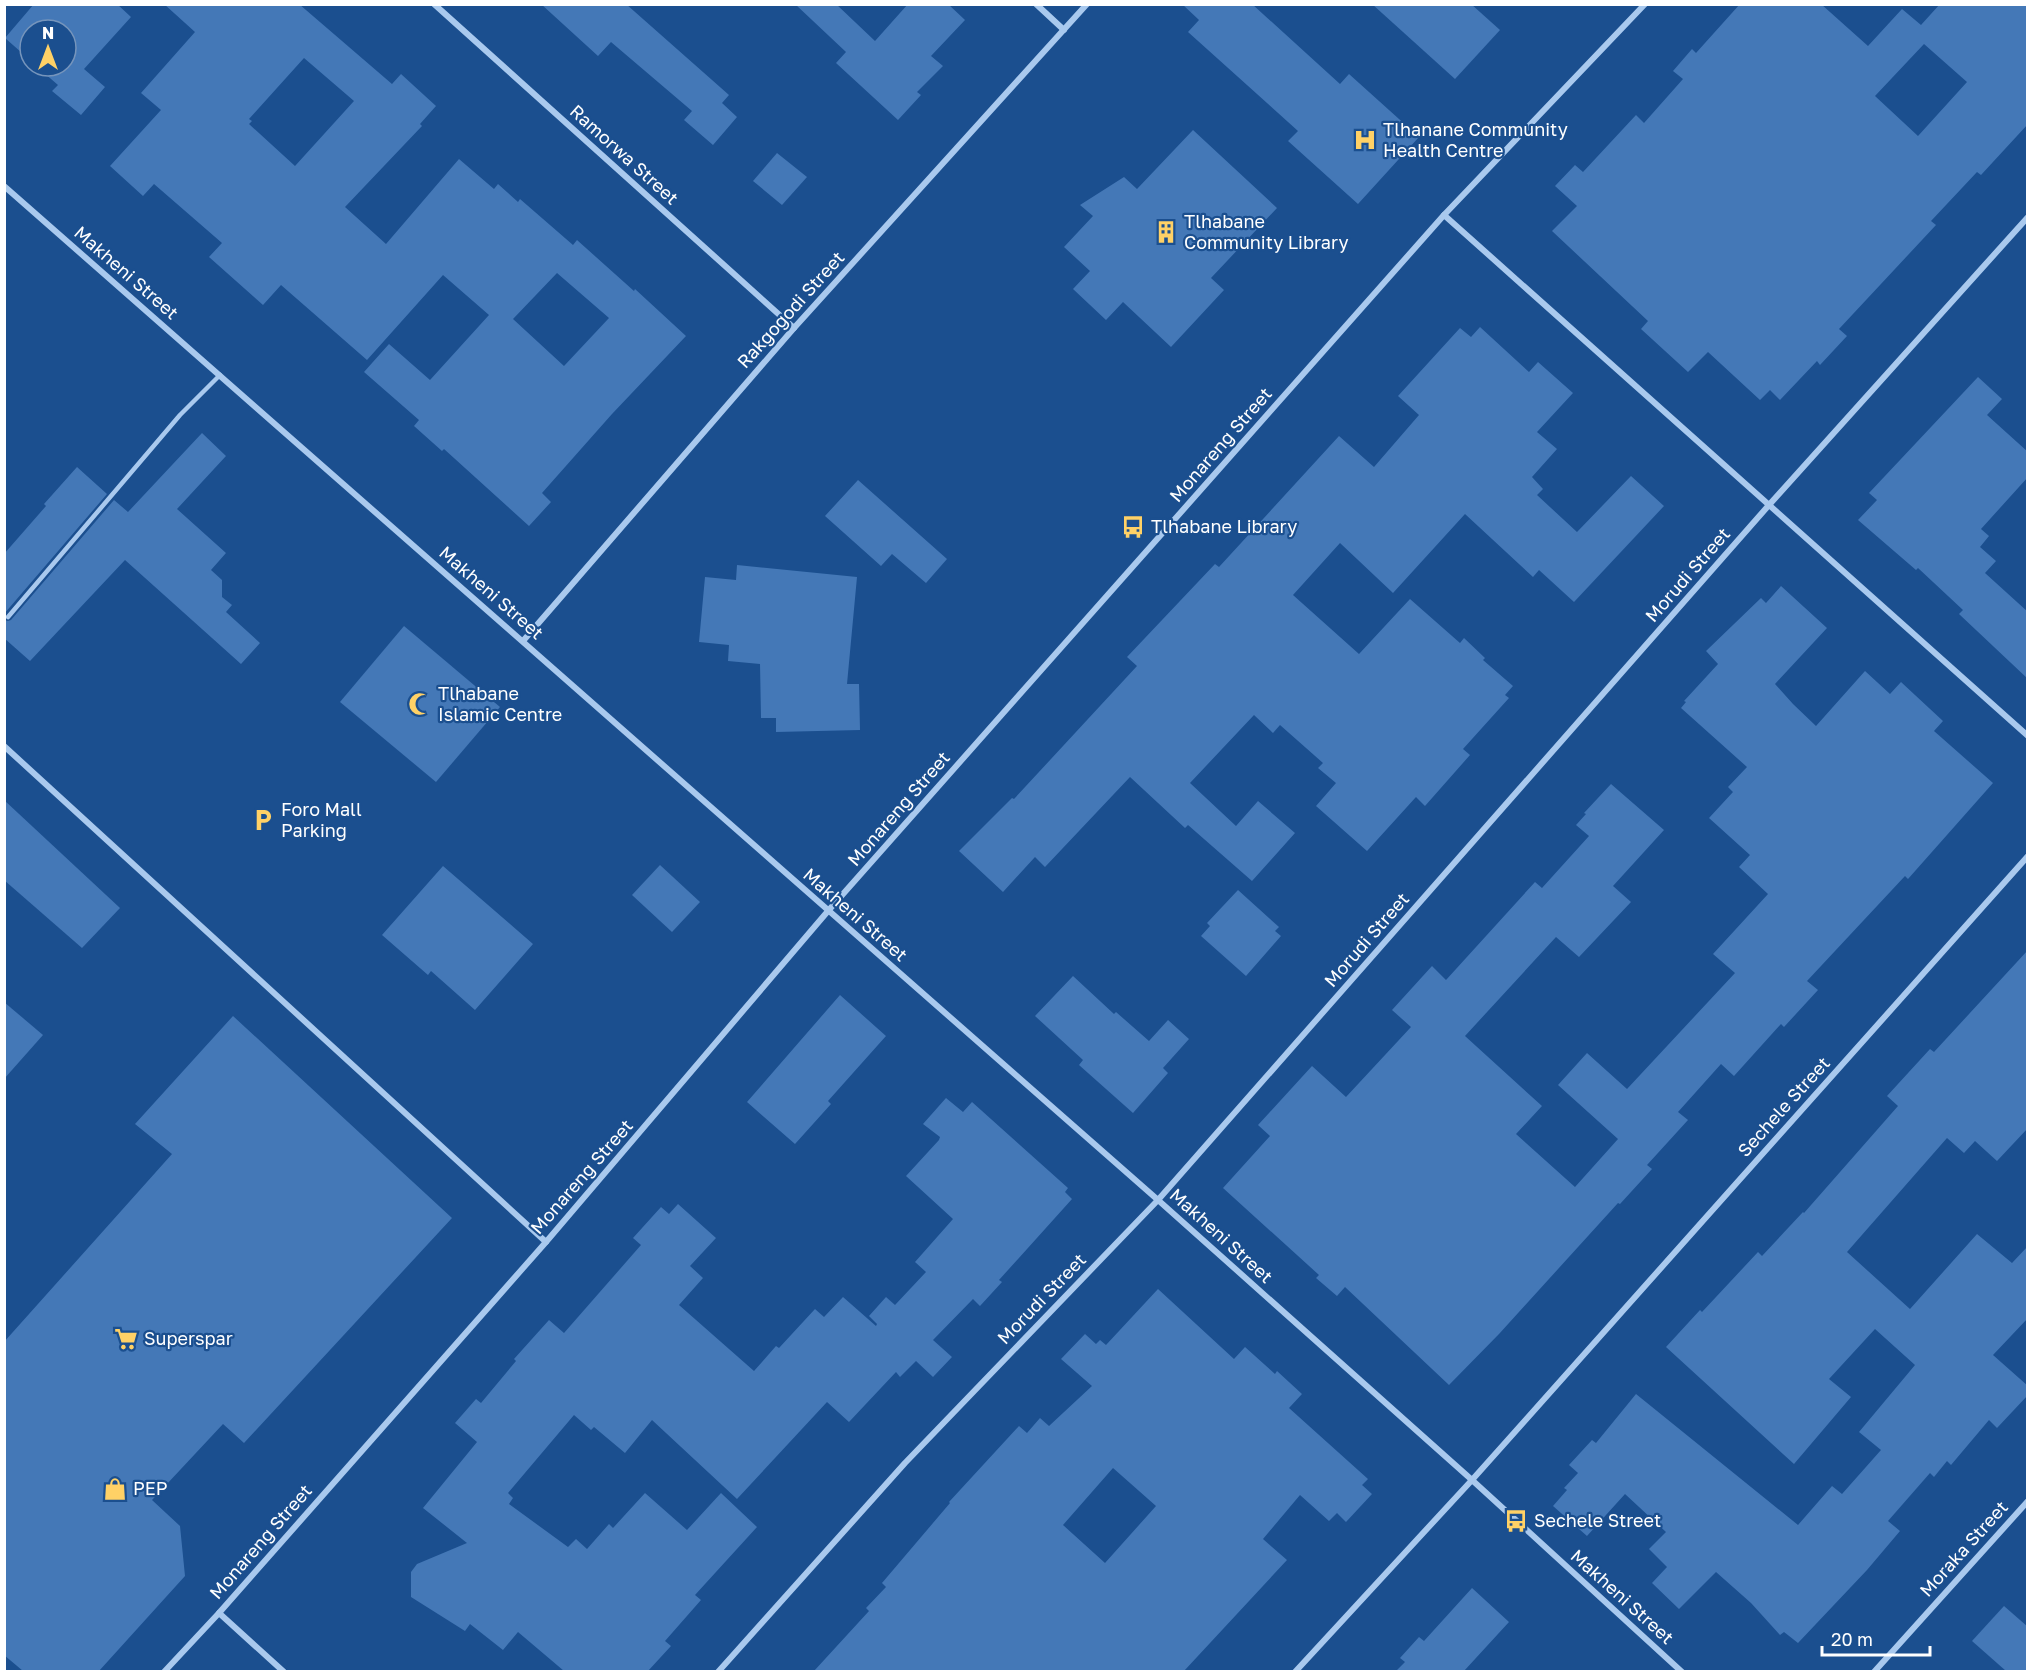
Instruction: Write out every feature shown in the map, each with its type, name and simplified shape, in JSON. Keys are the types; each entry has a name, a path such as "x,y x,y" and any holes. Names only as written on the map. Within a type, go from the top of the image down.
{"street":[{"name":"Ramorwa Street","path":"434,4 794,328"},
{"path":"1036,4 1064,30"},
{"name":"Rakgogodi Street","path":"523,641 794,328 1087,4"},
{"name":"Monareng Street","path":"164,1671 219,1613 546,1242 828,911 1444,215 1645,4"},
{"name":"Makheni Street","path":"4,186 1158,1200 1683,1671"},
{"path":"1444,215 2028,736"},
{"name":"Morudi Street","path":"718,1671 905,1463 1158,1200 1769,505 2028,217"},
{"path":"4,746 546,1242"},
{"name":"Sechele Street","path":"1295,1671 1472,1480 2028,856"},
{"name":"Moraka Street","path":"1874,1671 2028,1501"},
{"path":"219,1613 284,1671"}],"lane":[{"path":"8,617 180,415 220,375"}],"building":[{"path":"34,4 117,4 131,17 84,69 105,87 81,115 52,91 58,85 50,78 78,78 78,18 22,18"},
{"path":"164,4 299,4 392,84 401,74 436,106 420,124 422,126 345,207 386,244 459,159 494,189 498,184 518,202 520,199 573,245 577,240 686,336 612,414 542,493 551,502 529,526 444,449 442,451 414,426 419,420 364,372 389,344 430,380 489,315 443,275 367,360 281,285 263,305 209,257 222,243 154,184 143,196 110,166 161,110 141,93 195,32","holes":["304,58 354,101 295,166 249,124 252,121 249,119","557,273 609,318 564,366 513,319"]},
{"path":"541,4 626,4 729,95 722,103 737,117 713,145 684,120 692,111 611,42 598,56"},
{"path":"795,4 836,4 875,41 908,4 948,4 965,20 931,56 943,66 917,92 921,95 898,120 836,63 846,52"},
{"path":"1182,4 1252,4 1340,84 1349,74 1419,137 1358,204 1288,141 1298,131 1188,32 1199,20"},
{"path":"1372,4 1471,4 1500,30 1455,79"},
{"path":"1740,4 1821,4 1868,46 1902,9 1921,25 1940,4 2028,4 2028,124 1981,175 1977,172 1931,221 1936,225 1839,329 1847,336 1820,365 1817,361 1780,400 1770,390 1760,400 1708,352 1688,372 1641,329 1648,321 1552,231 1577,206 1555,186 1575,165 1583,172 1636,115 1644,123 1683,79 1673,71 1692,49 1696,53","holes":["1924,44 1967,82 1918,136 1875,96"]},
{"path":"18,23 18,49 5,38"},
{"name":"Tlhabane Community Library","path":"1193,130 1277,208 1211,278 1224,290 1171,347 1123,302 1106,320 1073,289 1090,271 1064,247 1093,216 1080,205 1124,177 1137,189"},
{"path":"777,153 807,177 782,205 753,181"},
{"path":"1480,327 1529,372 1538,362 1573,393 1537,432 1557,449 1532,477 1543,489 1537,495 1577,532 1631,476 1664,506 1574,602 1539,570 1533,577 1465,514 1393,593 1340,543 1293,595 1359,654 1410,599 1460,643 1464,638 1485,658 1483,660 1513,686 1505,695 1509,698 1463,749 1470,755 1425,806 1416,797 1367,851 1316,806 1336,783 1318,768 1323,763 1280,725 1273,733 1254,715 1190,783 1236,826 1258,801 1295,833 1252,881 1188,825 1185,828 1130,777 1045,867 1035,857 1003,892 959,851 1012,798 1014,799 1137,666 1127,657 1215,564 1219,567 1339,436 1374,467 1419,415 1398,396 1460,328 1471,337"},
{"path":"1978,377 2002,399 1987,415 2028,452 2028,477 1981,529 1989,536 1980,547 1996,561 1985,573 2028,612 2028,679 1959,614 1963,610 1918,568 1916,570 1858,520 1877,500 1869,493"},
{"path":"202,433 226,456 177,509 226,553 211,570 222,580 222,597 232,605 226,612 260,643 241,664 125,560 30,661 4,638 4,620 11,620 114,500 128,512"},
{"path":"77,467 107,494 4,614 4,554"},
{"path":"858,480 947,559 926,583 892,554 881,566 825,516"},
{"path":"737,565 857,577 847,684 859,684 860,730 776,732 776,718 761,718 760,664 728,661 729,645 699,642 705,577 736,580"},
{"path":"1781,586 1827,628 1775,684 1816,726 1865,671 1890,694 1901,682 1943,721 1934,731 1993,783 1908,879 1905,876 1807,981 1818,990 1784,1027 1781,1024 1734,1076 1721,1064 1678,1112 1688,1120 1647,1165 1652,1169 1449,1385 1345,1287 1337,1296 1316,1278 1319,1275 1223,1188 1270,1136 1258,1125 1312,1066 1346,1097 1411,1027 1392,1010 1432,966 1446,980 1535,882 1542,888 1589,836 1576,825 1611,784 1664,830 1613,886 1631,902 1579,957 1556,937 1465,1036 1542,1106 1516,1134 1575,1187 1618,1139 1558,1085 1587,1053 1627,1089 1735,973 1713,954 1768,894 1739,867 1750,855 1709,818 1733,792 1728,787 1747,767 1681,708 1686,702 1684,701 1718,664 1706,651 1761,598 1766,603"},
{"name":"Tlhabane Islamic Centre","path":"404,626 500,707 436,782 340,702"},
{"path":"4,800 120,908 82,948 4,880"},
{"path":"660,865 700,902 672,932 632,895"},
{"path":"443,866 533,944 475,1010 431,971 428,975 382,935"},
{"path":"1238,890 1279,927 1275,931 1281,936 1246,976 1201,936 1210,926 1207,923"},
{"path":"2028,950 2028,1128 1997,1161 1975,1141 1964,1153 1947,1138 1847,1252 1910,1309 1977,1234 2012,1263 2028,1246 2028,1318 1993,1355 2028,1386 2028,1395 1997,1428 1989,1420 1951,1465 1947,1461 1934,1477 1930,1473 1888,1521 1900,1531 1867,1570 1798,1643 1784,1632 1780,1635 1751,1603 1716,1572 1679,1609 1652,1583 1667,1567 1649,1549 1666,1532 1625,1494 1587,1536 1553,1506 1567,1490 1564,1488 1578,1473 1569,1465 1592,1440 1596,1443 1636,1394 1798,1525 1832,1486 1842,1494 1881,1450 1859,1432 1915,1365 1875,1329 1829,1379 1851,1397 1794,1464 1666,1347 1758,1252 1762,1256 1804,1213 1898,1106 1887,1096 1930,1049 1934,1052"},
{"path":"1073,976 1114,1014 1116,1012 1149,1041 1168,1020 1189,1039 1163,1068 1168,1073 1133,1113 1079,1065 1083,1060 1035,1016"},
{"path":"840,995 886,1036 828,1101 831,1104 795,1144 747,1102"},
{"path":"4,1002 43,1035 4,1079"},
{"path":"233,1016 452,1218 244,1443 223,1424 152,1500 180,1526 185,1576 99,1671 23,1671 4,1655 4,1342 172,1154 135,1124"},
{"path":"946,1098 963,1112 972,1102 1068,1188 1065,1192 1072,1199 999,1280 1002,1282 980,1306 973,1299 933,1340 952,1357 933,1377 916,1361 900,1377 896,1372 849,1422 827,1402 737,1499 652,1420 625,1453 594,1427 591,1430 574,1415 508,1493 513,1498 509,1504 568,1547 576,1539 587,1549 609,1524 613,1528 645,1493 687,1530 721,1493 757,1527 695,1595 701,1600 665,1641 671,1646 648,1671 564,1671 518,1632 503,1650 470,1624 465,1631 411,1597 411,1572 417,1564 467,1543 423,1508 477,1442 455,1423 476,1399 481,1403 516,1361 514,1359 549,1320 564,1333 641,1245 633,1238 661,1207 669,1214 678,1204 716,1238 690,1266 703,1278 679,1305 754,1371 776,1346 779,1348 815,1309 824,1317 843,1297 876,1326 877,1324 869,1316 886,1297 895,1305 926,1272 915,1262 953,1219 906,1176 939,1140 940,1137 923,1124"},
{"path":"1158,1289 1234,1359 1245,1347 1275,1374 1277,1371 1302,1394 1289,1408 1368,1479 1362,1485 1372,1494 1346,1522 1337,1513 1329,1521 1300,1495 1263,1539 1287,1560 1184,1671 814,1671 869,1611 866,1608 886,1587 882,1583 949,1502 1019,1426 1027,1433 1040,1418 1049,1426 1092,1386 1061,1359 1085,1334 1096,1344 1100,1340 1106,1345","holes":["1113,1468 1156,1506 1105,1563 1063,1525"]},
{"path":"1472,1588 1509,1622 1464,1671 1396,1671 1405,1662 1400,1658 1419,1637 1424,1641"},
{"path":"2004,1606 2028,1627 2028,1671 2006,1671 1972,1641"}],"place":[{"name":"Tlhanane Community Health Centre","path":"1365,140"},
{"name":"Tlhabane Community Library","path":"1166,232"},
{"name":"Tlhabane Library","path":"1133,527"},
{"name":"Tlhabane Islamic Centre","path":"420,704"},
{"name":"Foro Mall Parking","path":"263,820"},
{"name":"Superspar","path":"126,1339"},
{"name":"PEP","path":"115,1489"},
{"name":"Sechele Street","path":"1516,1521"}]}
